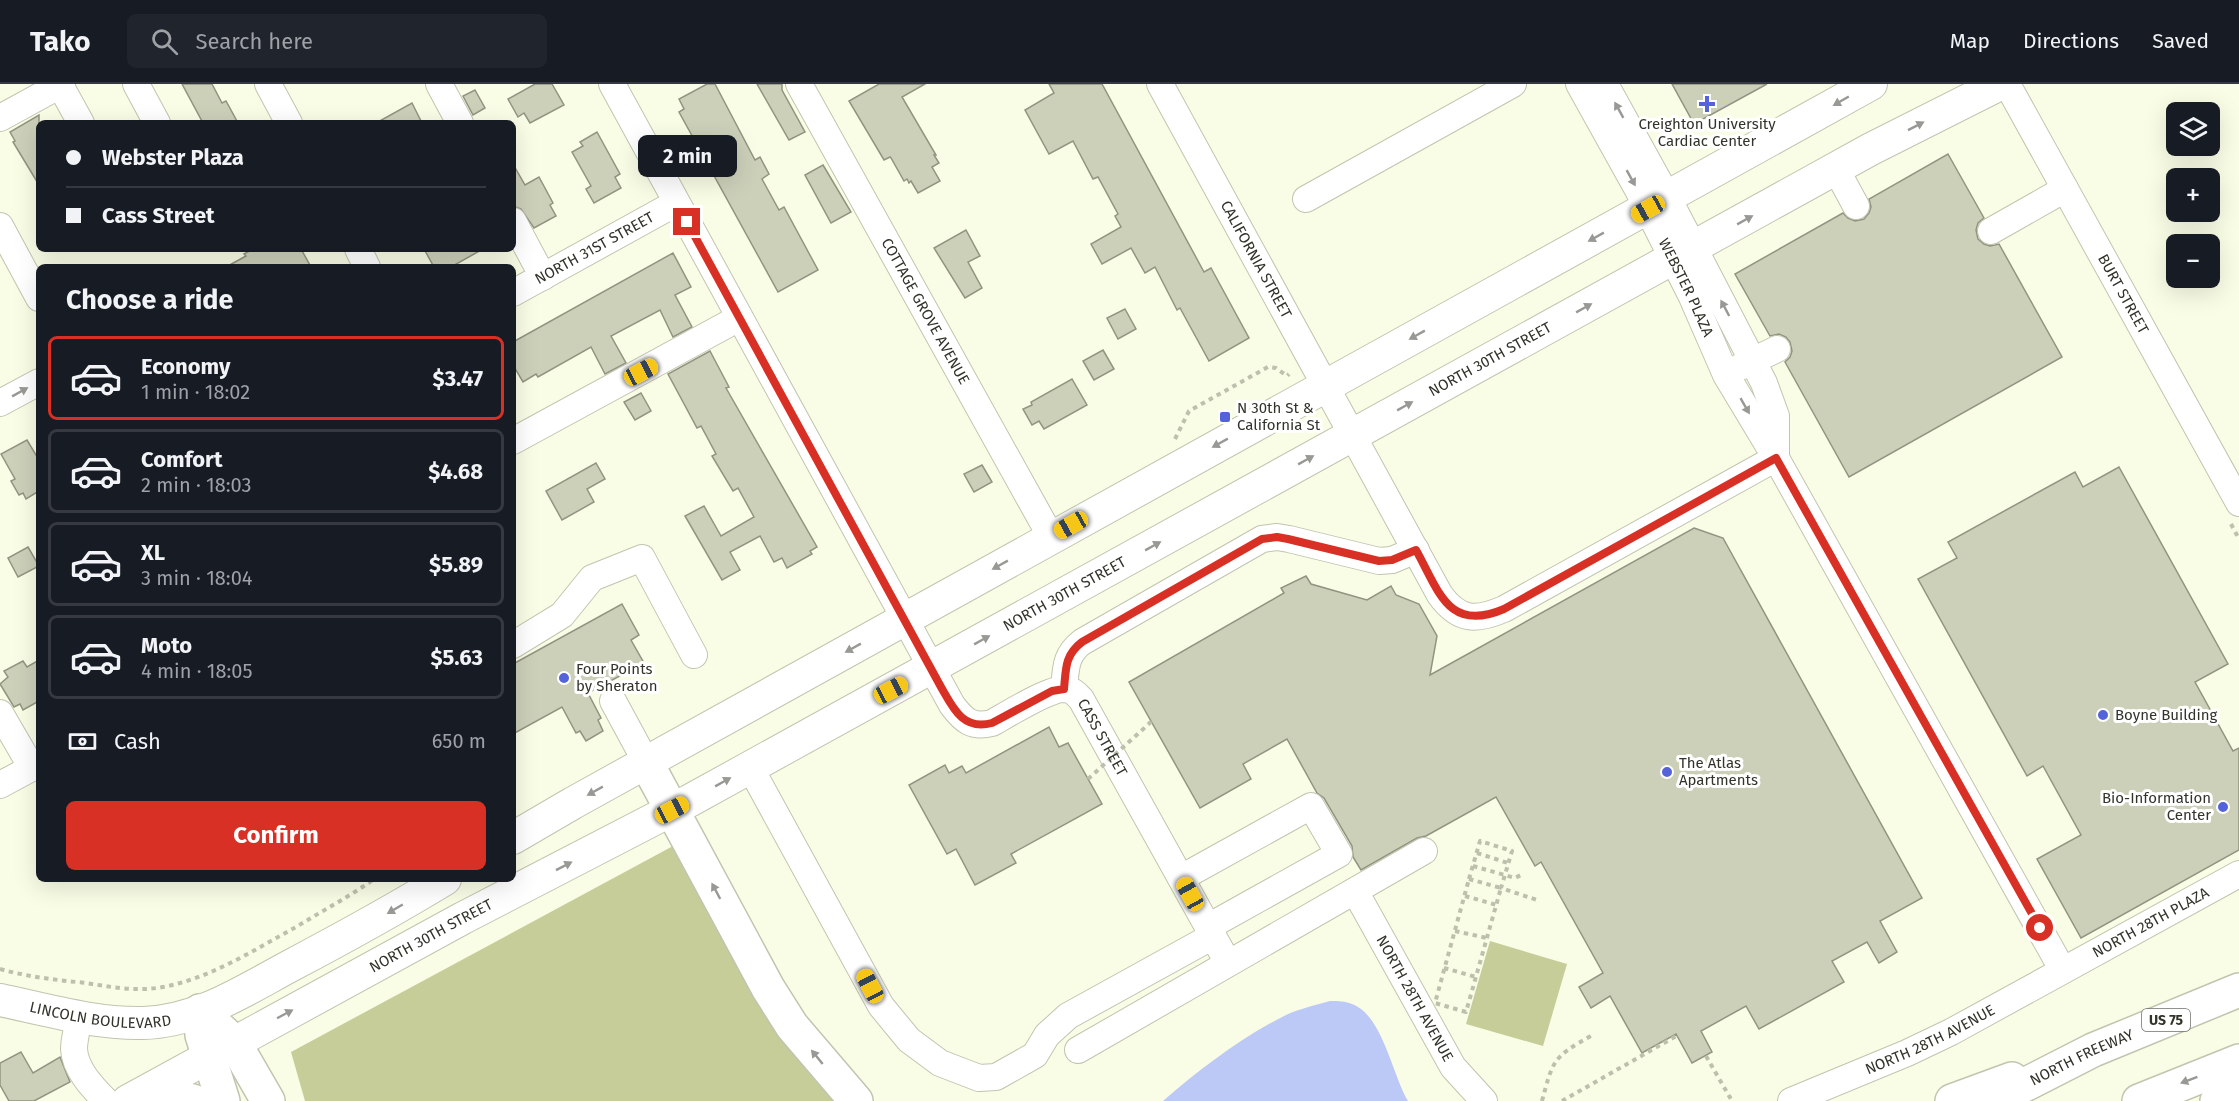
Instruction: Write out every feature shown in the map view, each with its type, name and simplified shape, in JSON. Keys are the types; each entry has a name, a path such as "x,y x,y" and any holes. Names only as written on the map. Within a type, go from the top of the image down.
{"highway":[{"path":"646,762 768,988 792,1026 856,1101"},
{"name":"NORTH FREEWAY","path":"1993,1101 2093,1050 2239,990"},
{"path":"200,1011 202,1035 221,1049 268,1101"},
{"path":"221,1049 223,1101"},
{"path":"1952,1101 2093,1050"},
{"path":"2139,1101 2239,1061"},
{"path":"2217,1101 2239,1089"},
{"path":"147,1101 171,1096 193,1101"}],"main road":[{"path":"516,836 1326,384 1658,204 1871,84"},
{"name":"NORTH 30TH STREET","path":"128,1101 463,918 672,810 1836,169 2000,84"},
{"path":"200,1011 351,934 440,882"},
{"name":"LINCOLN BOULEVARD","path":"0,1000 107,1021 143,1023 167,1021 200,1011"}],"street":[{"path":"136,84 155,120"},
{"path":"268,84 287,120"},
{"path":"439,84 458,120"},
{"name":"CASS STREET","path":"612,84 904,619 959,714 966,721 982,726 1052,691 1064,689 1074,691 1081,699 1228,963"},
{"name":"COTTAGE GROVE AVENUE","path":"799,84 1051,537"},
{"name":"CALIFORNIA STREET","path":"1160,84 1416,550 1447,604 1465,616 1481,617 1504,609 1776,458"},
{"name":"WEBSTER PLAZA","path":"1579,84 1658,204"},
{"name":"WEBSTER PLAZA","path":"1605,84 1658,204 1683,254 1753,360 1772,400 1776,416 1776,458"},
{"name":"BURT STREET","path":"2007,84 2239,503"},
{"path":"0,118 61,85 79,120"},
{"path":"1306,199 1511,85"},
{"path":"1836,169 1856,206"},
{"path":"1991,231 2066,189"},
{"name":"NORTH 31ST STREET","path":"516,292 676,203"},
{"path":"0,226 36,292"},
{"path":"516,227 543,277"},
{"name":"WEBSTER PLAZA","path":"1683,254 1702,317 1726,375 1776,458 2062,969"},
{"path":"516,439 739,318"},
{"path":"1726,375 1777,349"},
{"path":"0,403 36,384"},
{"path":"1064,689 1066,660 1072,649 1262,539 1277,537 1288,539 1379,561 1392,560 1416,550"},
{"path":"516,643 562,615 592,578 642,558 694,655"},
{"path":"613,701 646,762"},
{"path":"0,713 36,766 0,785"},
{"path":"750,767 881,1006 909,1040 940,1063 979,1078 996,1077 1035,1055 1047,1035 1068,1016 1339,854 1311,806 1181,878"},
{"path":"1078,1050 1424,851"},
{"name":"NORTH 28TH PLAZA","path":"2062,969 2239,874"},
{"name":"NORTH 28TH AVENUE","path":"1354,891 1453,1067 1484,1101"},
{"name":"NORTH 28TH AVENUE","path":"1791,1101 1838,1083 1941,1036 2062,969"},
{"path":"79,1016 74,1048 76,1057 84,1075 106,1101"}],"path":[{"path":"1088,779 1152,722"},
{"path":"1480,841 1512,850 1509,863 1466,1012 1434,1003 1480,841"},
{"path":"1477,853 1509,863"},
{"path":"1473,866 1515,878 1523,874"},
{"path":"1470,879 1537,900"},
{"path":"0,969 23,975 120,988 140,990 163,987 202,975 244,956 348,897 370,882"},
{"path":"1465,896 1497,905"},
{"path":"1455,931 1487,938"},
{"path":"1444,968 1476,977"},
{"path":"1562,1101 1678,1035"},
{"path":"1542,1101 1556,1059 1591,1036"},
{"path":"1706,1056 1732,1101"}],"green space":[{"path":"673,846 843,1101 305,1101 291,1052"},
{"path":"1490,941 1567,964 1543,1046 1466,1024"}],"water":[{"path":"1330,1001 1349,1003 1360,1008 1370,1018 1385,1045 1408,1101 1163,1101 1253,1033 1291,1013"}],"building":[{"path":"182,84 212,84 222,103 226,101 236,120 201,120"},
{"path":"535,84 552,84 564,105 530,123 524,113 518,117 508,99"},
{"path":"707,84 715,84 755,160 760,157 769,174 762,179 779,210 784,207 818,270 778,292 679,112 684,109 679,99"},
{"path":"757,84 782,84 782,90 805,132 789,140"},
{"path":"879,84 925,84 902,97 939,163 932,167 940,181 918,193 911,181 909,183 907,179 904,181 890,157 884,160 849,101"},
{"path":"1049,84 1102,84 1204,272 1211,268 1249,338 1209,361 1180,308 1177,310 1155,267 1145,273 1131,248 1102,264 1091,244 1121,227 1115,216 1118,214 1098,177 1093,179 1073,141 1049,154 1025,110 1054,93"},
{"name":"Creighton University Cardiac Center","path":"1672,84 1767,84 1694,124"},
{"path":"475,90 485,108 473,115 463,96"},
{"path":"412,103 420,120 381,120"},
{"path":"39,115 39,120 36,120 36,180 13,142 15,141 10,132"},
{"path":"597,132 620,174 615,177 621,188 594,203 586,189 591,186 572,152 583,146 580,142"},
{"path":"1948,154 1984,218 1978,223 1976,230 1978,239 1990,246 1999,244 2062,357 1849,477 1785,362 1792,351 1790,342 1779,334 1770,336 1735,274 1843,213 1855,221 1864,219 1871,207 1869,199"},
{"path":"823,165 851,212 831,223 805,175"},
{"path":"516,169 525,185 539,177 553,203 550,205 556,216 534,228 521,209 516,207"},
{"path":"966,230 980,256 968,262 982,288 965,298 934,248"},
{"path":"248,252 303,252 309,264 231,264 246,256 244,254"},
{"path":"426,252 478,252 456,264 432,264"},
{"path":"673,253 691,287 675,295 692,327 673,337 660,310 611,336 626,363 605,374 591,347 538,377 536,374 523,382 516,370 516,340"},
{"path":"1125,309 1136,329 1118,339 1107,318"},
{"path":"1103,350 1114,369 1094,380 1083,361"},
{"path":"710,351 729,387 726,388 817,547 810,551 812,554 787,568 782,558 774,562 760,536 730,552 740,570 722,580 685,516 704,506 721,536 754,517 738,488 733,491 712,456 716,454 701,426 697,428 668,374"},
{"path":"1072,379 1087,405 1044,429 1039,421 1032,425 1023,409"},
{"path":"641,393 651,411 635,420 624,402"},
{"path":"27,440 36,455 36,493 26,499 23,493 19,495 11,481 15,479 1,454"},
{"path":"596,463 605,479 587,489 594,502 562,520 546,491"},
{"path":"982,465 992,482 974,492 964,474"},
{"name":"Boyne Building","path":"2119,467 2228,664 2195,682 2233,751 2239,748 2239,850 2081,938 2037,859 2081,835 2043,766 2027,776 1918,579 1957,558 1948,542 2075,472 2083,487"},
{"name":"The Atlas Apartments","path":"1694,528 1723,538 1922,898 1880,921 1897,952 1879,963 1867,942 1832,961 1844,982 1759,1029 1746,1006 1701,1031 1712,1052 1692,1063 1676,1034 1642,1053 1610,996 1591,1008 1579,987 1603,973 1541,862 1535,866 1496,797 1361,870 1353,857 1352,846 1324,798 1317,793 1287,739 1243,764 1251,779 1200,808 1129,682 1284,593 1281,588 1306,576 1311,584 1367,600 1391,586 1396,595 1419,604 1437,636 1430,675"},
{"path":"28,547 36,561 36,568 18,577 8,558"},
{"name":"Four Points by Sheraton","path":"622,604 639,635 631,640 644,663 588,693 601,718 598,720 603,731 586,741 580,731 576,733 562,707 516,732 516,662"},
{"path":"23,661 27,667 36,662 36,703 23,710 20,704 14,707 0,684 8,677 4,671"},
{"path":"1049,727 1059,747 1068,743 1102,804 1011,854 1016,863 975,885 956,849 947,854 909,785 945,765 949,773 962,766 966,773"},
{"path":"21,1052 33,1073 60,1057 70,1082 34,1101 9,1101 0,1085 0,1063"}],"place":[{"name":"Creighton University Cardiac Center","path":"1707,104"},
{"name":"N 30th St & California St","path":"1225,417"},
{"name":"Four Points by Sheraton","path":"564,678"},
{"name":"Boyne Building","path":"2103,715"},
{"name":"The Atlas Apartments","path":"1667,772"},
{"name":"Bio-Information Center","path":"2223,807"}],"route":[{"path":"687,222 941,687 952,705 966,721 982,726 992,723 1052,691 1064,689 1066,660 1072,649 1262,539 1277,537 1288,539 1379,561 1392,560 1416,550 1447,604 1465,616 1481,617 1504,609 1776,458 2040,928"}]}
